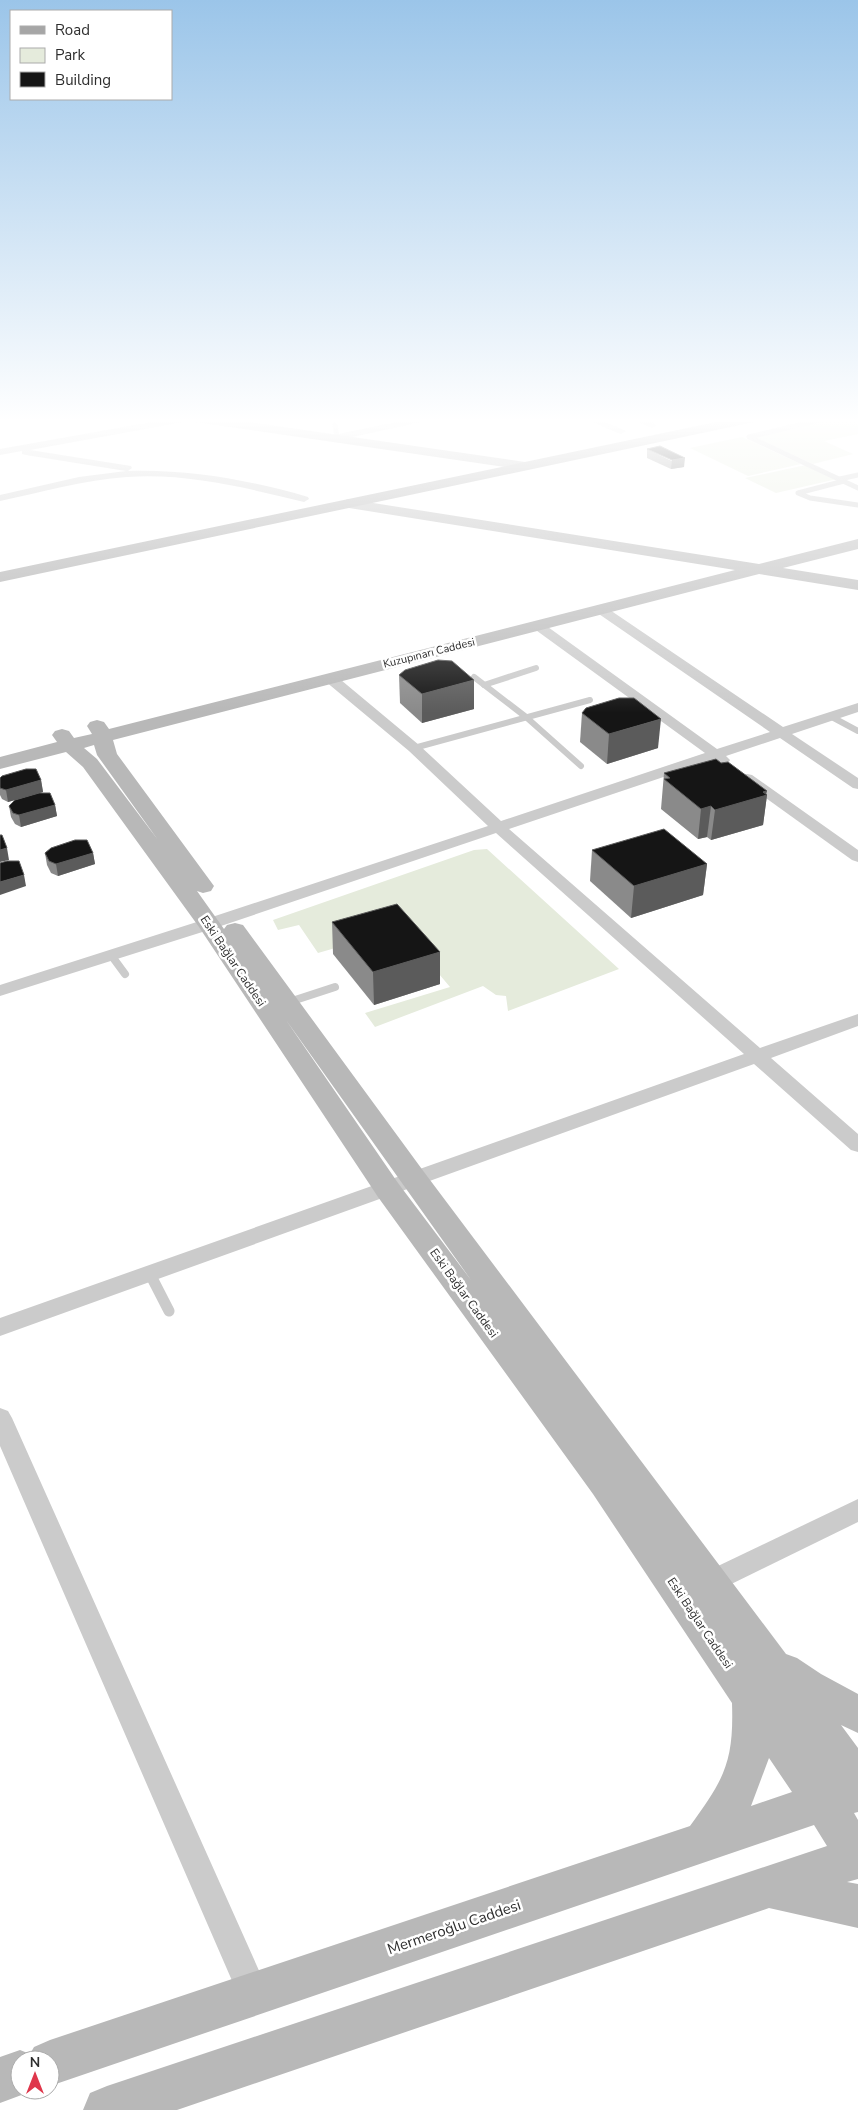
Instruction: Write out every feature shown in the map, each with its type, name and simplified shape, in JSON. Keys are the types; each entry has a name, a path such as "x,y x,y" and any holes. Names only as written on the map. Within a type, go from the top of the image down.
{"main road":[{"path":"0,563 221,516"},
{"path":"0,576 288,516"}],"street":[{"path":"428,516 858,584"},
{"name":"Kuzupınarı Caddesi","path":"0,763 66,740 858,535"},
{"name":"Kuzupınarı Caddesi","path":"100,731 330,678 858,544"},
{"path":"600,609 858,785"},
{"path":"537,625 858,857"},
{"path":"330,678 414,748 497,826 858,1145"},
{"path":"0,991 218,921 497,826 858,707"},
{"name":"Eski Bağlar Caddesi","path":"100,731 107,755 218,921 401,1184 681,1596 752,1698 840,1797 858,1857"},
{"name":"Kuzupınarı Caddesi","path":"0,751 66,740"},
{"name":"Eski Bağlar Caddesi","path":"66,740 90,763 286,1003 401,1184 711,1581 858,1780"},
{"path":"0,1327 858,1020"},
{"path":"0,1418 254,1996"},
{"path":"681,1596 858,1510"},
{"path":"772,1664 807,1687 858,1714"},
{"path":"703,1843 729,1807 748,1765 753,1736 752,1698"},
{"name":"Mermeroğlu Caddesi","path":"60,2061 840,1797"},
{"path":"107,2110 858,1857"},
{"path":"768,1887 858,1906"}],"lane":[{"path":"484,685 536,668"},
{"path":"474,677 526,716 581,766"},
{"path":"414,748 590,700"},
{"path":"830,716 858,732"},
{"path":"111,955 125,974"},
{"path":"286,1003 335,987"},
{"path":"150,1274 169,1311"}],"green space":[{"path":"487,849 619,969 508,1011 506,996 496,995 483,986 375,1027 365,1013 450,987 401,929 318,953 299,925 278,930 273,920 474,850"}],"building":[{"path":"438,660 452,661 474,680 422,694 399,675 405,670"},
{"path":"619,698 634,698 661,719 609,734 582,713 586,708"},
{"path":"716,759 721,763 728,762 767,791 763,792 767,795 715,810 711,806 701,809 664,779 670,778 664,773"},
{"path":"26,769 36,769 41,780 6,790 0,788 0,778 2,776"},
{"path":"39,793 50,793 55,805 19,815 13,813 9,806 15,800"},
{"path":"664,829 707,864 634,886 592,850"},
{"path":"0,835 2,835 7,848 0,850"},
{"path":"75,840 87,840 93,853 56,864 49,861 45,853 51,848"},
{"path":"19,861 24,875 0,882 0,863"},
{"path":"397,904 440,952 373,972 332,922"}]}
